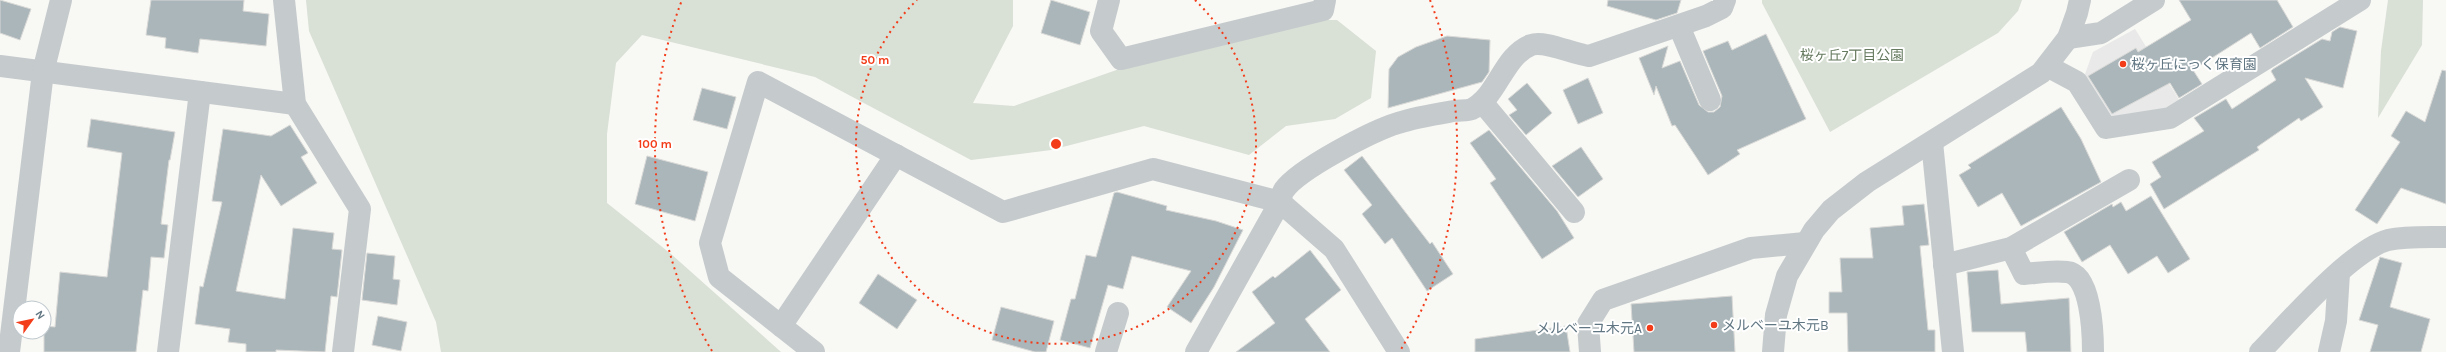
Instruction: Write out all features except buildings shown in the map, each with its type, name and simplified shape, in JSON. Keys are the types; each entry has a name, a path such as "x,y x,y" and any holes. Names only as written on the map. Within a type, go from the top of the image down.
{"street":[{"path":"8,352 43,72 61,0"},
{"path":"284,0 295,104 360,209 343,352"},
{"path":"1109,0 1101,31 1121,59 1323,10 1325,0"},
{"path":"1196,352 1280,202 1283,190 1302,174 1344,147 1368,135 1398,123 1456,110 1470,110 1482,102 1519,53 1530,46 1540,43 1577,55 1589,56 1706,16 1722,8 1725,0"},
{"path":"1773,352 1776,315 1786,276 1805,244 1831,210 1867,182 2022,85 2047,66 2068,38 2078,13 2080,0"},
{"path":"2068,38 2101,33 2154,0"},
{"path":"2047,66 2076,82 2106,128 2170,118 2360,0"},
{"path":"1679,26 1710,100"},
{"path":"0,66 295,104"},
{"path":"814,352 719,277 710,242 758,82 1003,212 1153,169 1280,202 1334,249 1399,352"},
{"path":"168,352 200,92"},
{"path":"1482,102 1574,212"},
{"path":"1932,142 1953,352"},
{"path":"781,326 896,155"},
{"path":"1944,265 2011,248 2129,180"},
{"path":"2260,352 2339,273 2368,248 2388,240 2412,237 2446,237"},
{"path":"1590,352 1588,324 1603,300 1751,248 1805,244"},
{"path":"2011,248 2024,274 2068,272 2079,277 2085,290 2093,329 2093,352"},
{"path":"2329,352 2336,321 2339,273"},
{"path":"1106,352 1118,313"}],"shaded area":[{"name":"桜ヶ丘にっく保育園","path":"2135,29 2181,103 2169,111 2110,121 2084,77 2093,52"}],"green space":[{"path":"306,0 1013,0 1013,26 973,103 1014,106 1259,20 1337,20 1376,51 1371,98 1335,119 1286,126 1249,155 1144,126 1051,150 971,160 815,77 642,35 616,63 607,134 607,203 671,254 781,352 441,352 436,322 309,31"},
{"name":"桜ヶ丘7丁目公園","path":"1762,0 2022,0 2018,11 1998,33 1830,132 1762,3"},
{"path":"2388,0 2423,0 2422,45 2378,118 2381,51"}],"place":[{"name":"桜ヶ丘にっく保育園","path":"2123,64"},
{"name":"メルベーユ木元B","path":"1714,325"},
{"name":"メルベーユ木元A","path":"1650,328"}]}
